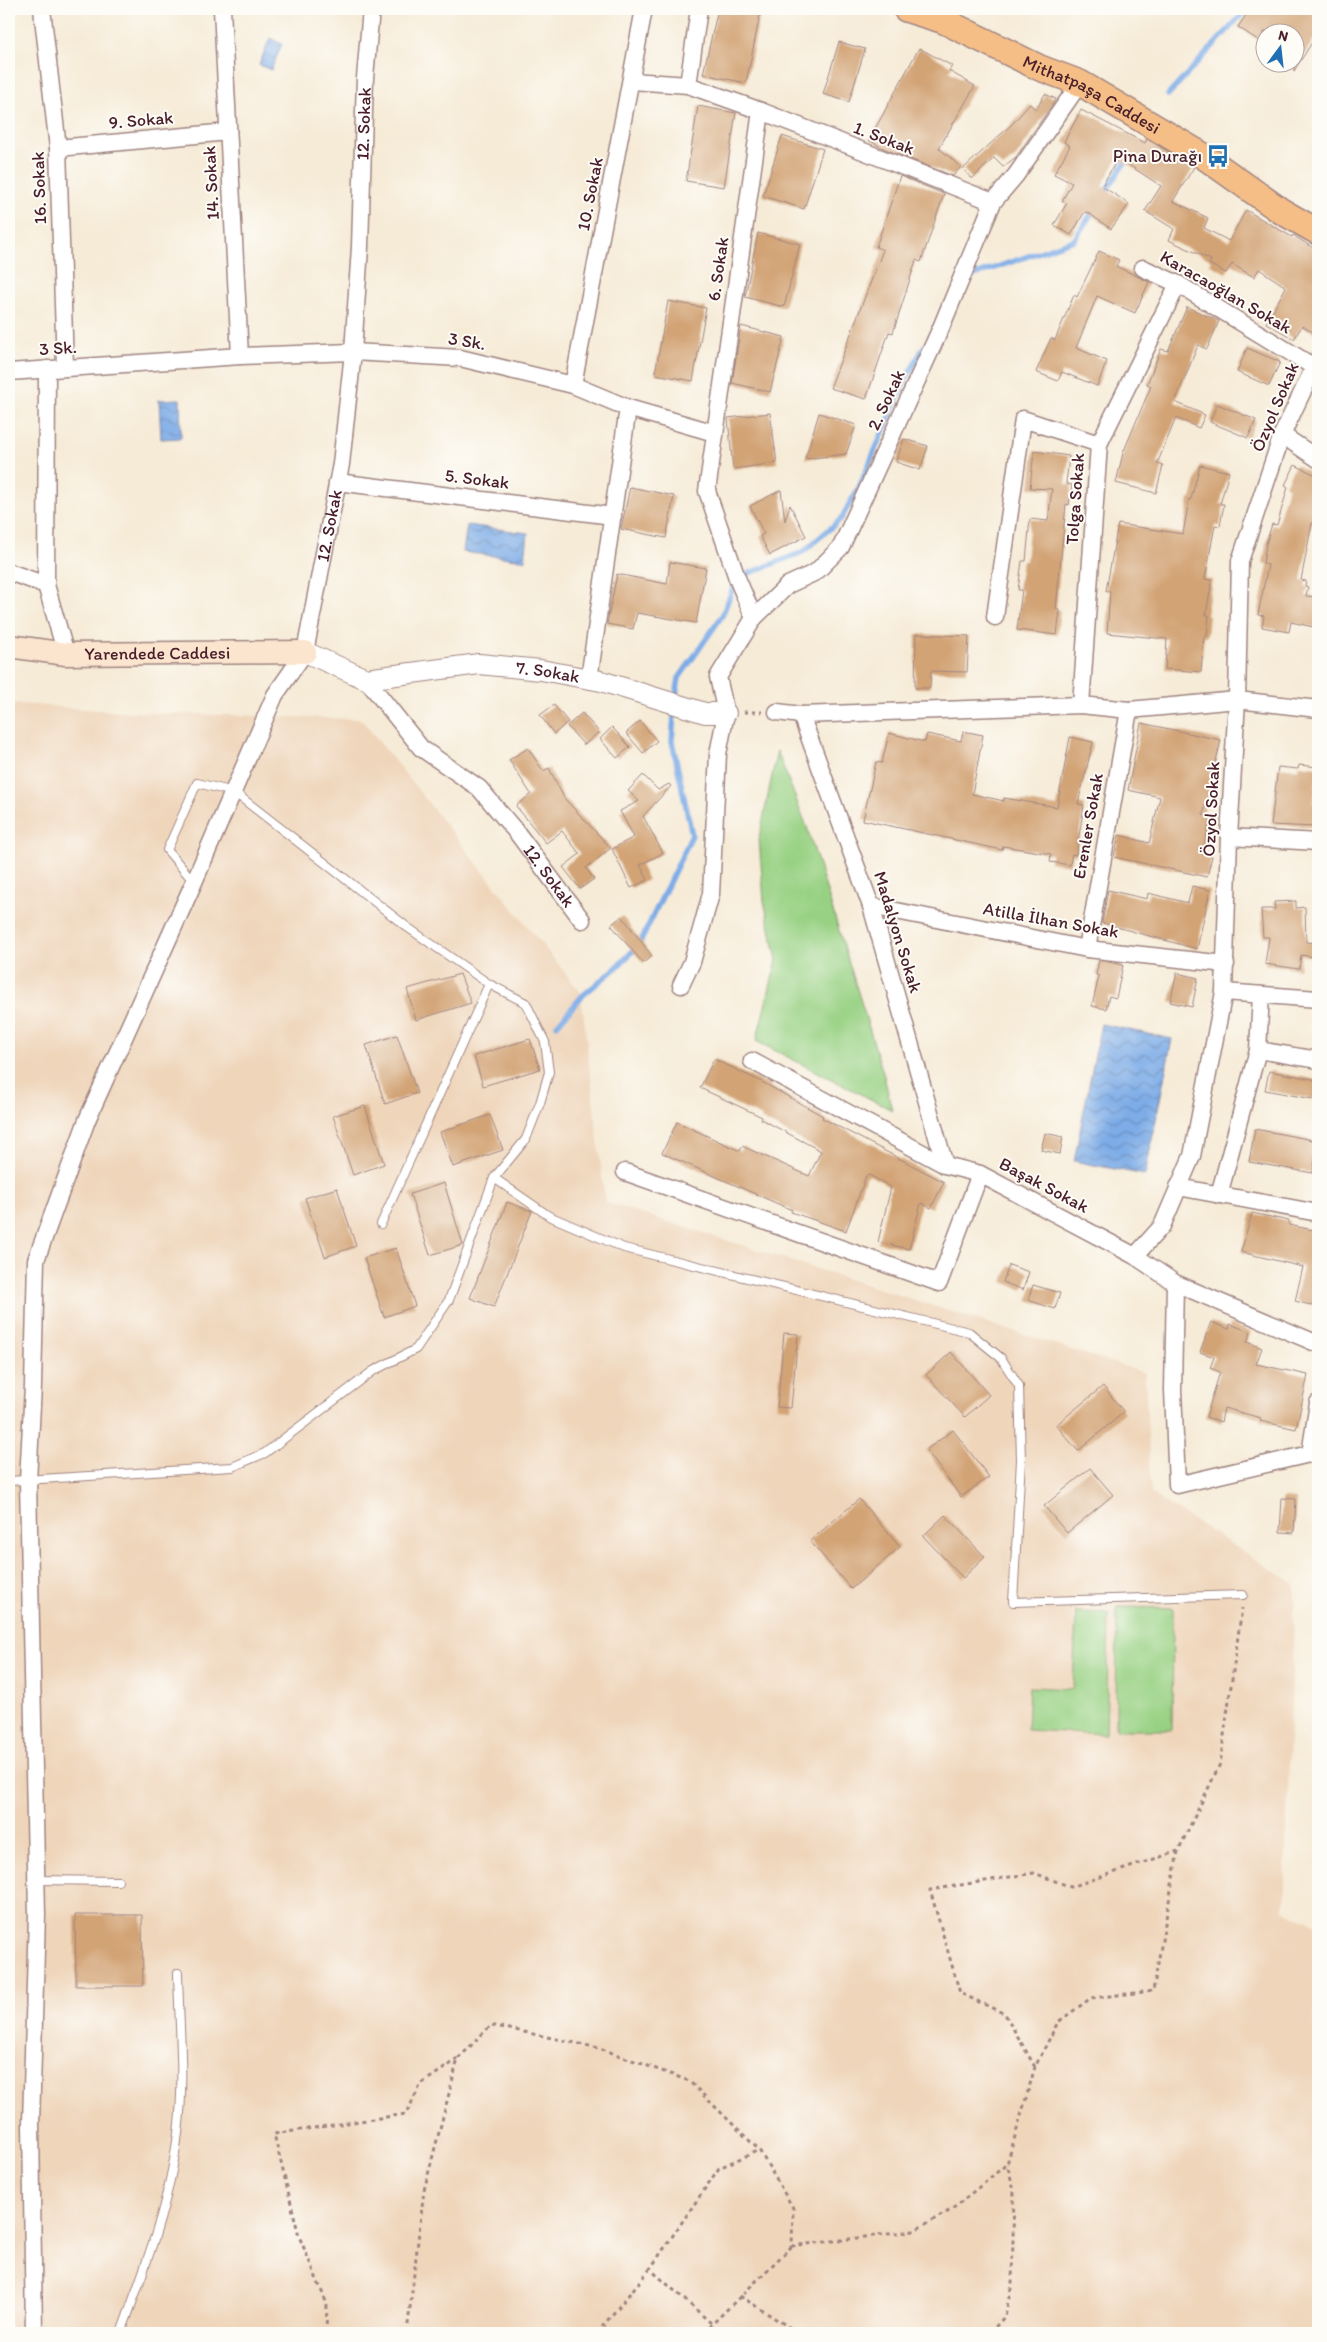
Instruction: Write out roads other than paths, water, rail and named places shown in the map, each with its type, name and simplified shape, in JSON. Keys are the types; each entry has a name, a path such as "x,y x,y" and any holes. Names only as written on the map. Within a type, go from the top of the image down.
{"main road":[{"name":"Mithatpaşa Caddesi","path":"906,9 942,20 1040,68 1080,83 1202,155 1281,211 1318,232"},
{"name":"Yarendede Caddesi","path":"9,646 66,654 305,652"}],"street":[{"name":"16. Sokak","path":"42,9 58,148 65,367"},
{"name":"14. Sokak","path":"222,9 240,356"},
{"name":"12. Sokak","path":"371,9 365,78 360,247 353,352 337,482 305,652 366,679 421,748 479,788 518,834 582,920"},
{"name":"10. Sokak","path":"573,386 632,81 644,9"},
{"path":"688,86 699,9"},
{"name":"1. Sokak","path":"632,81 688,86 761,111 993,202"},
{"name":"2. Sokak","path":"726,712 718,677 754,618 788,585 816,572 841,547 940,330 993,202 1016,175 1080,83"},
{"name":"6. Sokak","path":"715,433 761,111"},
{"name":"9. Sokak","path":"58,148 228,132"},
{"name":"Karacaoğlan Sokak","path":"1143,268 1178,284 1316,363"},
{"name":"Tolga Sokak","path":"1081,705 1099,444 1178,284"},
{"name":"3 Sk.","path":"9,372 240,356 353,352 460,358 573,386 628,408 715,433"},
{"name":"Özyol Sokak","path":"1135,1256 1162,1226 1192,1156 1224,992 1228,837 1237,700 1240,561 1282,435 1316,363"},
{"path":"47,369 46,585 66,654"},
{"path":"589,679 628,408"},
{"path":"995,616 1023,419 1099,444"},
{"path":"715,433 707,491 737,578 754,618"},
{"path":"1282,435 1318,458"},
{"name":"5. Sokak","path":"337,482 613,516"},
{"path":"9,572 46,585"},
{"path":"34,2333 31,2124 36,1880 28,1481 34,1386 36,1260 87,1120 234,792 275,695 305,652"},
{"name":"7. Sokak","path":"366,679 478,664 541,670 589,679 705,713 726,712"},
{"path":"777,712 801,715 1081,705 1128,710 1237,700 1318,709"},
{"name":"Erenler Sokak","path":"1087,949 1128,710"},
{"path":"681,985 692,962 711,894 718,754 726,712"},
{"name":"Madalyon Sokak","path":"801,715 871,906 945,1165"},
{"path":"1228,837 1318,842"},
{"name":"Atilla İlhan Sokak","path":"871,906 1087,949 1226,964"},
{"path":"1224,992 1318,999"},
{"path":"1220,1195 1258,1050 1261,995"},
{"path":"1258,1050 1318,1060"},
{"name":"Başak Sokak","path":"752,1061 945,1165 980,1174 1135,1256 1175,1283 1318,1344"},
{"path":"626,1172 939,1283 980,1174"},
{"path":"1178,1187 1318,1212"},
{"path":"1175,1283 1173,1390 1177,1485 1314,1453 1318,1403"}],"lane":[{"path":"9,1481 232,1467 266,1453 373,1372 416,1349 449,1300 494,1178 526,1139 540,1103 549,1072 545,1042 526,1003 489,984 407,927 234,792 197,783 166,850 194,882"},
{"path":"381,1224 489,984"},
{"path":"494,1178 549,1216 624,1248 969,1332 1001,1358 1019,1386 1021,1460 1013,1602 1244,1595"},
{"path":"36,1880 118,1881"},
{"path":"121,2333 166,2202 178,2132 180,2096 178,1973"}],"water":[{"path":"270,38 282,44 271,70 259,65"},
{"path":"180,399 181,438 161,439 159,400"},
{"path":"467,525 528,533 525,560 463,552"},
{"path":"1101,1024 1172,1039 1145,1175 1074,1161"}],"waterway":[{"path":"1168,95 1247,9"},
{"path":"1104,194 1128,158"},
{"path":"966,278 1074,240 1095,208"},
{"path":"557,1025 582,996 616,968 639,945 692,835 672,741 679,678 722,616 737,578 803,552 841,519 859,487 906,379 924,347"}],"place":[{"name":"Pina Durağı","path":"1218,156"}]}
